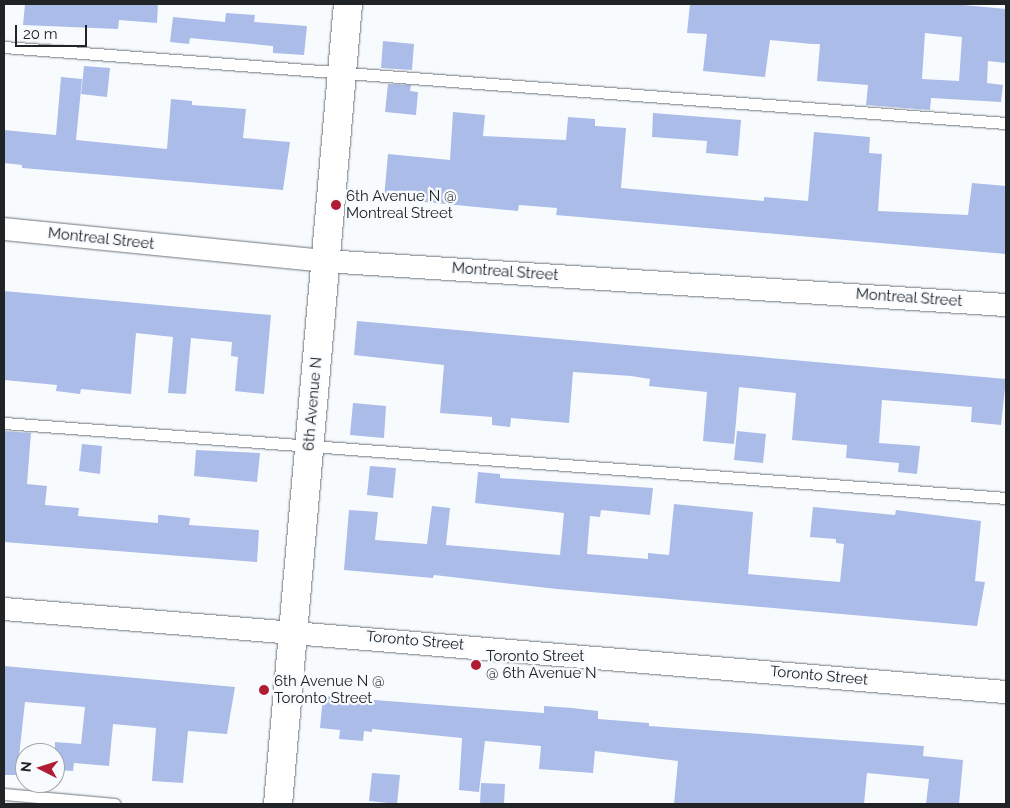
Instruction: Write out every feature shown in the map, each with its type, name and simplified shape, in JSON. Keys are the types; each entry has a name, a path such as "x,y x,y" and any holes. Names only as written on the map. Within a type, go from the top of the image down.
{"street":[{"name":"6th Avenue N","path":"278,804 348,4"},
{"name":"Montreal Street","path":"4,229 325,261 1006,305"},
{"name":"Toronto Street","path":"4,609 293,630 1006,692"}],"lane":[{"path":"4,47 342,75 1006,123"},
{"path":"4,423 309,448 1006,498"},
{"path":"4,794 115,804"}],"building":[{"path":"25,4 158,4 157,23 119,20 118,29 23,25"},
{"path":"690,4 953,4 1006,9 1006,63 988,61 987,83 1003,85 1001,102 931,98 930,110 866,105 868,85 817,81 820,44 770,40 765,77 703,71 707,34 687,33","holes":["925,33 962,37 959,81 922,79"]},
{"path":"226,13 255,15 254,22 307,26 304,55 273,53 273,46 190,38 189,44 170,42 173,17 225,22"},
{"path":"383,41 414,44 412,70 381,68"},
{"path":"84,66 110,68 107,97 81,94"},
{"path":"61,77 82,79 76,140 167,149 171,99 192,101 192,105 246,109 243,138 290,142 283,190 22,168 22,165 4,163 4,130 56,135"},
{"path":"388,84 411,85 410,91 418,92 416,115 385,112"},
{"path":"453,112 485,115 483,136 566,140 568,117 595,119 595,126 626,128 621,188 764,201 764,197 808,201 814,132 870,137 869,153 882,154 878,211 968,215 972,183 1006,186 1006,254 556,215 557,208 519,205 518,211 384,198 388,154 450,160"},
{"path":"653,113 741,120 738,156 706,153 707,141 652,137"},
{"path":"4,291 271,315 264,394 235,391 238,357 231,356 232,342 191,338 186,394 168,393 173,337 136,333 131,394 81,389 80,394 56,391 57,385 4,380"},
{"path":"357,321 1006,379 1001,425 971,422 972,407 882,400 879,443 920,446 917,474 898,472 899,463 846,458 847,445 792,440 796,393 739,387 734,444 703,441 707,392 649,386 650,379 631,376 573,372 569,423 511,418 510,427 492,425 492,417 440,413 444,365 354,355"},
{"path":"353,403 386,406 384,438 350,435"},
{"path":"4,431 31,433 27,484 47,486 45,505 79,508 78,516 158,523 158,515 161,515 190,518 189,525 259,530 257,562 4,542"},
{"path":"737,431 766,434 763,463 734,460"},
{"path":"82,444 102,446 100,474 79,471"},
{"path":"196,450 260,453 257,482 194,476"},
{"path":"370,466 396,468 393,498 367,495"},
{"path":"478,472 500,474 500,478 653,488 650,515 601,510 600,517 590,516 587,554 648,559 648,553 669,555 674,504 753,512 748,574 840,582 844,544 836,543 836,539 810,537 813,507 895,515 896,510 981,521 975,581 985,582 977,626 557,589 434,575 433,578 344,570 349,510 378,512 375,540 427,544 432,506 450,508 446,545 560,555 564,513 475,503"},
{"path":"4,666 235,687 227,734 188,731 183,783 152,781 156,728 113,724 109,766 74,763 73,771 65,771 65,743 55,742 81,744 85,707 25,702 21,743 15,743 15,775 4,775"},
{"path":"323,696 544,713 544,706 572,708 598,711 598,719 649,723 649,726 924,746 923,756 963,760 959,804 926,804 929,779 867,773 864,804 674,804 678,761 595,751 593,773 539,769 541,746 485,741 479,792 459,790 462,738 372,729 372,732 364,731 363,741 339,739 340,730 320,728"},
{"path":"372,773 400,775 397,804 369,801"},
{"path":"481,783 505,784 504,804 480,804"}],"place":[{"name":"6th Avenue N @ Montreal Street","path":"336,205"},
{"name":"Toronto Street @ 6th Avenue N","path":"476,665"},
{"name":"6th Avenue N @ Toronto Street","path":"264,690"}]}
